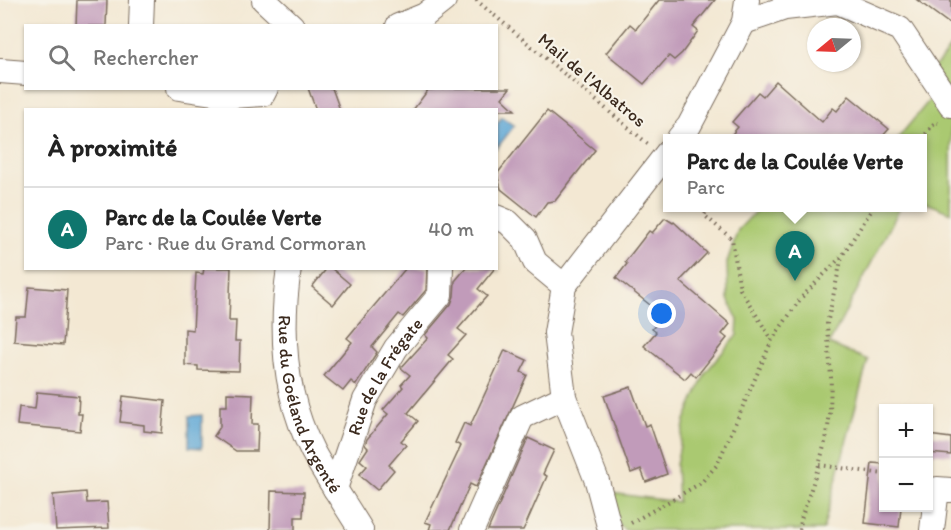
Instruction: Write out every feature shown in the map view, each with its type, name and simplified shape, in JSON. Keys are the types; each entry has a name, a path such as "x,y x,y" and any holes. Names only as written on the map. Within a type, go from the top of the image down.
{"street":[{"path":"141,24 142,0"},
{"path":"264,0 290,24"},
{"path":"403,24 425,15 444,0"},
{"path":"682,134 689,126 746,11 838,2 900,29 947,115"},
{"path":"0,71 24,73"},
{"path":"193,90 233,96 266,97"},
{"path":"618,528 564,397 556,333 564,286 663,158"},
{"path":"498,218 508,222 525,239 535,262 564,286"},
{"name":"Rue du Goéland Argenté","path":"289,270 285,350 298,416 313,451 361,530"},
{"name":"Rue de la Frégate","path":"335,489 365,400 396,348 440,295 441,270"},
{"path":"472,530 522,417 564,397"},
{"path":"932,530 937,489 951,490"}],"path":[{"name":"Mail de l'Albatros","path":"476,0 663,153"},
{"path":"926,134 935,122 947,115"},
{"path":"706,212 704,215 732,239 740,289 772,340"},
{"path":"618,528 701,483 717,465 772,340 801,298 842,256 870,212"},
{"path":"800,530 801,519 827,435 831,377 827,324 842,256"},
{"path":"819,465 879,473"}],"green space":[{"path":"951,46 951,213 927,204 927,134 901,134 932,97 921,80"},
{"path":"755,212 898,212 829,344 868,360 823,530 625,530 617,523 610,493 678,502 676,465 685,420 706,372 737,335 738,320 728,299 727,262 738,230"}],"water":[{"path":"502,117 514,126 498,147 498,123"},
{"path":"202,415 202,448 189,447 189,416"}],"building":[{"path":"77,0 107,0 106,24 76,24"},
{"path":"659,0 715,0 693,27 698,31 682,53 674,60 669,56 644,84 606,53 630,24 636,29"},
{"path":"917,0 951,0 951,25"},
{"path":"776,81 822,122 833,108 837,111 849,96 889,129 885,134 732,134 738,127 732,122 758,92 763,96"},
{"path":"510,88 502,98 515,110 498,110 498,108 414,108 428,90"},
{"path":"309,90 333,90 339,108 315,108"},
{"path":"547,111 595,150 555,201 547,202 536,217 501,189 498,173"},
{"path":"665,218 674,222 707,253 680,281 730,324 722,334 727,338 696,377 691,372 685,379 644,346 656,332 652,329 664,316 616,278 627,264 625,262 649,231 652,233"},
{"path":"204,270 231,270 229,321 236,321 235,341 240,341 239,371 198,370 198,366 185,365 185,329 193,330 196,273 203,274"},
{"path":"325,270 333,270 350,284 333,305 312,287"},
{"path":"404,270 427,270 426,290 403,317 399,314 372,347 377,352 356,385 351,381 343,391 324,376 352,342 347,338"},
{"path":"464,270 493,270 478,289 487,296 458,329 466,335 448,355 453,359 408,413 418,421 401,441 406,445 389,465 394,470 377,490 359,475 367,466 360,460 368,448 365,445 367,439 388,414 383,410 410,375 401,368 428,338 425,335 451,304 455,281"},
{"path":"29,287 67,290 63,345 14,341 16,317 26,317"},
{"path":"505,350 527,360 521,372 527,375 476,487 470,484 450,530 429,530 431,524 425,522 461,446 455,443 464,423 470,426"},
{"path":"631,387 645,426 650,424 667,474 646,482 641,469 631,473 604,396"},
{"path":"37,392 79,396 78,414 82,414 80,431 17,425 19,407 35,409"},
{"path":"227,393 253,394 252,424 258,424 257,451 236,451 214,436 220,427 220,406 227,406"},
{"path":"123,396 165,401 162,433 144,431 144,425 120,422"},
{"path":"933,436 951,438 951,455 933,453"},
{"path":"528,438 554,450 543,474 547,476 523,530 488,530"},
{"path":"872,463 879,464 879,512 900,512 899,527 865,523"},
{"path":"271,491 304,492 303,517 295,517 295,530 270,530"},
{"path":"86,492 87,503 107,502 109,528 56,530 53,495"}],"place":[{"name":"Parc de la Coulée Verte","path":"795,281"}]}
